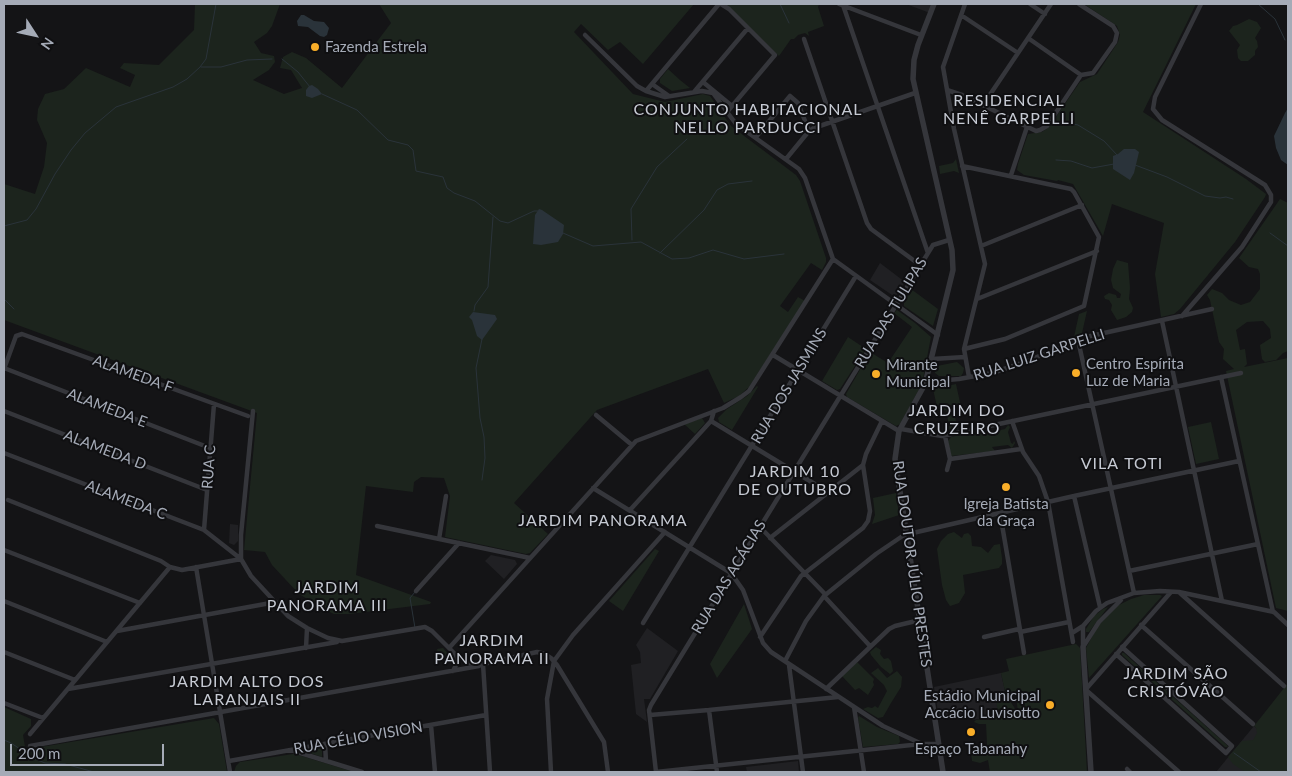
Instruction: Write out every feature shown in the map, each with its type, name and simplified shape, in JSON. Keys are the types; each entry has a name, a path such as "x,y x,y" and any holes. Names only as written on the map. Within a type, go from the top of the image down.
{"street":[{"path":"646,91 720,4 775,55 726,112"},
{"path":"841,4 921,35"},
{"path":"841,4 928,253"},
{"name":"RUA DOUTOR JÚLIO PRESTES","path":"934,4 921,35 913,66 915,93 953,257 952,277 925,382 900,430 896,462 943,772"},
{"path":"965,4 943,64 962,166 981,246 984,270 964,349 969,377"},
{"path":"1030,4 1045,14"},
{"path":"983,105 1051,4"},
{"path":"1028,38 1081,75 1095,72 1117,37 1116,30 1113,26 1079,4"},
{"path":"1182,316 1242,246 1270,202 1271,195 1265,185 1162,120 1153,109 1155,97 1201,4"},
{"path":"961,15 1018,53"},
{"path":"694,93 748,28"},
{"path":"585,35 637,86 646,91 670,97 702,90 713,93 736,124 786,159 804,175 833,259 938,335"},
{"path":"804,39 868,225 920,265"},
{"path":"947,90 1036,131 1047,126 1081,75"},
{"path":"703,82 732,106"},
{"path":"652,84 670,97"},
{"path":"786,159 810,130 915,93"},
{"path":"756,137 790,96 798,104 810,130"},
{"path":"1011,176 1027,127"},
{"path":"962,166 1067,187 1074,192 1098,234 1097,251 1084,306 1005,339 964,349"},
{"path":"981,246 1082,205"},
{"name":"RUA DAS TULIPAS","path":"840,396 933,245 949,240"},
{"path":"924,243 933,245"},
{"path":"977,299 1097,251"},
{"path":"449,648 593,488 641,438 736,401 754,386 833,259"},
{"name":"RUA DOS JASMINS","path":"643,623 856,276"},
{"name":"RUA LUIZ GARPELLI","path":"925,382 969,377 1012,366 1078,340 1212,309"},
{"path":"1162,321 1222,601"},
{"name":"ALAMEDA F","path":"4,368 16,336 19,334 248,416"},
{"path":"1078,340 1134,593"},
{"path":"773,355 900,430 937,436 945,436 1241,373"},
{"path":"932,358 965,357"},
{"name":"ALAMEDA E","path":"4,368 210,448"},
{"path":"1221,377 1273,612"},
{"name":"RUA DAS ACÁCIAS","path":"650,715 650,707 840,396"},
{"name":"RUA C","path":"204,530 214,404"},
{"path":"630,510 711,421 714,410"},
{"name":"ALAMEDA D","path":"4,411 207,490"},
{"path":"253,411 241,559 251,576 288,616 328,638 342,641"},
{"path":"596,415 632,446"},
{"path":"711,421 828,492"},
{"path":"760,637 804,573 863,528 868,521 870,511 863,465 866,454 882,421"},
{"path":"1012,421 1021,449 1038,474 1048,502 1073,641 1083,638"},
{"path":"945,436 950,459 947,470"},
{"path":"950,459 1021,449"},
{"name":"ALAMEDA C","path":"4,453 204,530 241,559"},
{"path":"803,772 787,663 809,616 824,595 876,554 906,534 1239,461"},
{"path":"770,538 863,465"},
{"path":"593,488 731,573 743,590 760,637 768,650 878,723 922,744"},
{"path":"439,539 446,496"},
{"path":"1074,496 1100,608"},
{"path":"8,500 161,560 170,567 182,570 241,559"},
{"path":"1000,513 1024,653"},
{"path":"377,526 530,558"},
{"path":"760,526 870,646"},
{"path":"551,772 547,703 554,661 573,634 665,532"},
{"path":"416,591 459,543"},
{"path":"1129,571 1258,544"},
{"path":"4,550 140,603"},
{"path":"30,734 170,567"},
{"path":"196,567 230,772"},
{"path":"1086,689 1171,592"},
{"path":"1072,633 1083,626 1100,608 1134,593 1179,592 1273,612 1288,625"},
{"path":"1179,592 1284,686"},
{"path":"1084,647 1090,634 1103,617 1124,597"},
{"path":"4,601 107,642"},
{"path":"117,630 276,602"},
{"path":"826,689 892,627 920,620"},
{"path":"984,637 1070,622"},
{"path":"1141,625 1253,724"},
{"path":"1083,626 1091,772"},
{"path":"68,689 425,627 432,631 456,655 468,663 483,664"},
{"path":"306,648 307,628"},
{"path":"1116,654 1226,752 1232,746 1122,648"},
{"path":"4,652 75,680"},
{"path":"30,746 453,672 537,652 545,654 554,661 605,744 608,772"},
{"path":"453,672 457,663 456,655"},
{"path":"483,664 490,772"},
{"path":"1086,689 1179,772"},
{"path":"838,697 650,715 656,772 900,746 939,744"},
{"path":"4,703 43,718"},
{"path":"854,707 864,772"},
{"path":"709,710 717,772"},
{"name":"RUA CÉLIO VISION","path":"229,760 486,715"},
{"path":"432,725 435,772"},
{"path":"900,746 903,740 902,735"},
{"path":"325,744 326,761"},
{"path":"292,750 362,772"}],"shaded area":[{"path":"195,4 280,4 272,26 267,33 254,42 261,53 274,56 275,62 269,70 253,80 284,94 302,88 291,70 280,68 283,57 292,52 306,58 342,88 391,23 379,4 694,4 643,64 620,42 608,50 581,24 574,32 633,94 665,102 703,94 710,96 731,126 796,175 800,181 826,262 822,270 811,263 780,306 788,312 798,297 805,301 749,387 739,396 724,403 708,369 597,410 514,503 548,534 530,553 526,554 445,537 450,496 444,478 421,477 414,482 413,492 366,486 356,575 431,602 430,604 349,614 334,614 299,594 272,565 265,552 244,550 257,413 4,320 4,184 35,194 44,167 47,143 37,120 38,109 45,94 64,89 86,68 130,87 135,75 120,68 124,63 159,65 194,30"},
{"path":"725,4 819,4 818,7 824,26 808,32 809,36 805,33 791,39 779,56"},
{"path":"906,4 934,4 930,13"},
{"path":"1084,4 1196,4 1143,112 1266,194 1235,242 1174,314 1161,317 1155,274 1164,223 1112,204 1103,236 1073,184 1024,175 1017,170 1028,134 1042,132 1049,127 1080,82 1097,74 1118,42 1120,35 1117,26"},
{"path":"301,15 314,21 324,22 329,28 327,35 324,37 320,36 308,27 298,26 297,21"},
{"path":"1249,19 1257,22 1261,28 1255,38 1258,47 1255,55 1248,61 1241,61 1238,58 1237,50 1240,45 1229,31 1233,26"},
{"path":"668,69 690,88 672,91 660,83 660,79"},
{"path":"312,85 322,94 312,98 306,96 306,90"},
{"path":"1288,108 1288,165 1281,160 1274,136"},
{"path":"1124,149 1135,149 1139,152 1134,173 1130,180 1113,169 1113,156"},
{"path":"956,159 959,173 954,171 940,174 939,166 953,163"},
{"path":"1280,199 1288,203 1288,351 1276,360 1265,362 1262,359 1260,345 1271,338 1270,329 1263,321 1247,322 1236,330 1240,350 1245,349 1247,364 1244,367 1288,358 1288,611 1276,608 1226,371 1234,369 1223,359 1224,349 1219,342 1210,300 1207,295 1212,289 1241,305 1250,302 1260,289 1258,269 1249,267 1239,258"},
{"path":"539,209 564,225 563,234 558,242 541,245 533,244 535,215"},
{"path":"1117,260 1128,263 1129,299 1133,308 1132,312 1126,317 1117,320 1111,310 1112,305 1104,296 1109,293 1120,298 1121,294 1113,288 1111,280"},
{"path":"880,263 905,282 895,297 870,280"},
{"path":"911,289 938,309 933,326 904,306 904,301"},
{"path":"897,310 931,337 922,384 900,424 896,426 847,397 846,394 870,352 888,363 912,327 894,313"},
{"path":"1087,311 1082,333 1074,337 1079,314"},
{"path":"473,312 495,315 497,319 482,340 477,336 472,320 469,317"},
{"path":"848,337 866,349 840,389 837,390 822,381"},
{"path":"957,362 964,368 961,376 939,376 935,373 937,366"},
{"path":"956,384 961,407 953,409 958,429 950,431 946,410 938,411 933,389"},
{"path":"757,386 732,430 719,422 718,418 727,409 747,396"},
{"path":"702,418 705,423 695,434 684,424"},
{"path":"1211,422 1219,459 1196,464 1188,427"},
{"path":"1008,425 1010,427 1008,432 1011,443 1013,444 1014,441 1015,443 1012,448 1008,445 992,447 995,451 951,456 948,441 951,437 979,431 983,434 1005,429"},
{"path":"896,493 899,515 872,524 875,515 873,498"},
{"path":"230,524 238,525 238,541 234,545 229,543"},
{"path":"954,532 962,538 964,534 968,533 971,536 972,546 981,547 988,553 994,545 1000,544 1002,564 999,568 963,575 965,593 959,603 950,606 946,600 942,585 937,549 941,541 948,534"},
{"path":"655,549 659,551 623,611 609,601"},
{"path":"491,555 515,560 517,564 504,579 485,561"},
{"path":"1144,595 1162,596 1089,678 1086,648 1097,627 1117,606"},
{"path":"744,604 752,629 717,678 710,664"},
{"path":"1108,607 1089,632 1086,632 1094,616"},
{"path":"647,628 678,651 650,699 644,699 647,722 636,714 631,665 641,663 640,652 636,645"},
{"name":"Estádio Municipal Accácio Luvisotto","path":"1076,644 1080,648 1087,772 990,772 988,760 980,763 972,761 971,752 975,749 986,748 987,744 986,724 974,722 998,716 996,697 1008,698 1018,713 1016,694 1006,696 1001,673 1009,671 1006,659"},
{"path":"876,647 881,650 880,654 884,659 888,658 891,661 893,671 890,674 871,655 870,652"},
{"path":"443,648 453,659 439,661 437,649"},
{"path":"1122,653 1124,653 1228,747 1225,747"},
{"path":"857,662 874,679 874,685 868,695 859,688 855,690 842,676"},
{"path":"878,668 887,678 897,671 902,677 901,687 883,717 878,718 863,709 875,706 878,708 887,691 884,685 871,673"},
{"path":"1001,673 1006,696 997,697 998,716 972,720 970,713 939,718 934,687"},
{"path":"1288,683 1288,772 1245,772 1233,764 1228,757 1242,741 1253,740 1257,733 1254,726"},
{"path":"4,707 31,719 31,726 23,735 25,747 30,750 214,718 219,724 227,772 4,772"},
{"path":"859,716 877,727 899,736 900,742 898,744 863,747"},
{"path":"1254,726 1288,758 1288,772 1216,772"},
{"path":"320,748 322,748 322,757 304,751"},
{"path":"295,754 354,772 234,772 240,762"},
{"path":"798,761 799,772 747,772 746,767"}],"waterway":[{"path":"4,226 27,220 36,209 55,174 71,150 85,133 116,107 173,87 187,79 200,67 206,59 216,4"},
{"path":"780,4 789,23"},
{"path":"1258,4 1275,19 1285,40"},
{"path":"201,67 221,67 247,60 272,59"},
{"path":"282,59 298,72 310,87"},
{"path":"322,94 357,110 388,140 408,145 413,150 416,171 443,177 447,188 454,193 475,201 500,221 508,223 538,211"},
{"path":"1069,123 1078,125 1104,141 1117,155"},
{"path":"632,240 631,209 657,167 687,139"},
{"path":"1056,160 1071,161 1092,168 1114,164"},
{"path":"1135,165 1167,177 1205,196 1233,199"},
{"path":"660,253 704,210 717,190 728,184 752,181"},
{"path":"474,311 475,305 488,287 493,217"},
{"path":"563,233 593,246 641,242 672,259 689,258 713,250 744,259 784,254"},
{"path":"1270,233 1288,246"},
{"path":"4,299 14,309"},
{"path":"482,339 476,368 480,418 484,437 485,458 482,480"},
{"path":"415,592 410,598 415,628"},
{"path":"4,740 45,763 65,764 94,772"},
{"path":"1234,753 1261,772"}],"place":[{"name":"Fazenda Estrela","path":"315,47"},
{"name":"Centro Espírita Luz de Maria","path":"1076,373"},
{"name":"Mirante Municipal","path":"876,374"},
{"name":"Igreja Batista da Graça","path":"1006,487"},
{"name":"Estádio Municipal Accácio Luvisotto","path":"1050,705"},
{"name":"Espaço Tabanahy","path":"971,732"}],"district":[{"name":"RESIDENCIAL NENÊ GARPELLI","path":"1009,110"},
{"name":"CONJUNTO HABITACIONAL NELLO PARDUCCI","path":"748,119"},
{"name":"JARDIM DO CRUZEIRO","path":"957,420"},
{"name":"VILA TOTI","path":"1122,464"},
{"name":"JARDIM 10 DE OUTUBRO","path":"795,481"},
{"name":"JARDIM PANORAMA","path":"603,521"},
{"name":"JARDIM PANORAMA III","path":"327,597"},
{"name":"JARDIM PANORAMA II","path":"492,650"},
{"name":"JARDIM SÃO CRISTÓVÃO","path":"1176,683"},
{"name":"JARDIM ALTO DOS LARANJAIS II","path":"247,691"}]}
